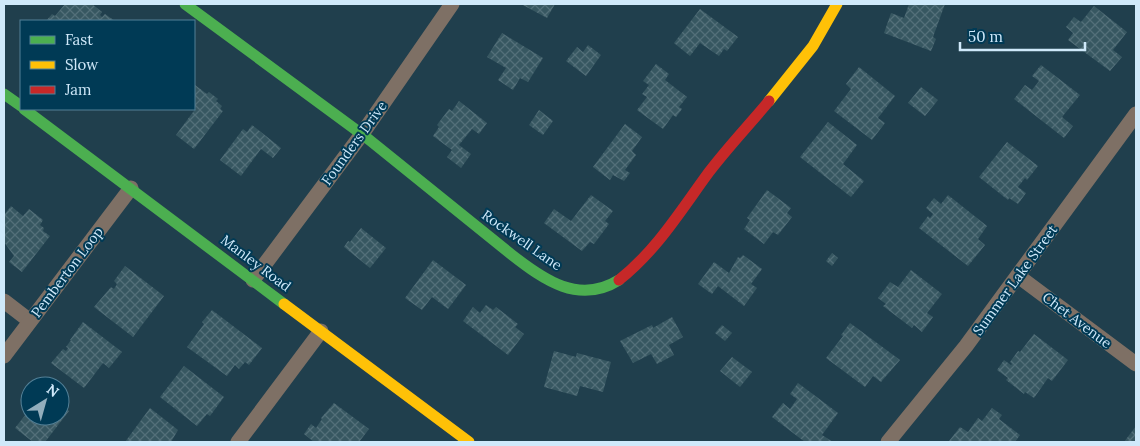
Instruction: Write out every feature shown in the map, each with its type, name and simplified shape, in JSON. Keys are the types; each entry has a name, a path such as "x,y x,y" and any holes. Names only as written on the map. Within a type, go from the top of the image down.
{"street":[{"name":"Rockwell Lane","path":"185,4 362,134 475,226 547,279 578,291 601,289 618,281 634,270 719,159 774,96 827,26 837,4"},
{"name":"Founders Drive","path":"253,280 362,134 452,4"},
{"name":"Manley Road","path":"4,94 20,106"},
{"name":"Manley Road","path":"26,110 469,442"},
{"name":"Summer Lake Street","path":"888,442 966,346 1136,114"},
{"name":"Pemberton Loop","path":"4,356 131,188"},
{"name":"Chet Avenue","path":"1018,276 1136,364"},
{"path":"4,301 30,321"},
{"path":"238,442 321,331"}],"building":[{"path":"65,4 92,4 102,12 100,15 102,17 105,14 114,20 47,20 52,14 55,16"},
{"path":"521,4 555,4 547,18"},
{"path":"909,4 945,4 933,37 936,39 931,51 884,33 891,13 904,18"},
{"path":"1094,6 1127,32 1113,50 1122,57 1110,71 1068,40 1073,33 1066,27 1074,17 1081,22"},
{"path":"700,9 738,37 727,51 724,49 719,56 700,43 690,56 674,43"},
{"path":"502,33 543,58 528,82 520,78 513,90 498,80 506,68 487,57"},
{"path":"588,45 601,55 586,76 566,61 577,47 583,52"},
{"path":"656,64 669,74 665,80 687,97 679,107 682,109 676,117 673,115 663,129 637,110 647,97 642,94 649,85 643,81"},
{"path":"1041,65 1080,95 1062,117 1073,126 1064,138 1014,99 1025,85 1032,90 1039,81 1032,76"},
{"path":"859,67 895,96 878,118 885,123 872,140 834,111 851,89 846,84"},
{"path":"195,85 218,99 216,101 222,106 220,109 223,111 194,149 176,135 196,108"},
{"path":"921,87 938,100 925,116 908,103"},
{"path":"459,101 487,123 479,134 472,129 459,145 471,154 461,168 447,157 452,150 433,136 439,127 437,125 449,109 452,111"},
{"path":"539,110 553,121 543,135 529,125"},
{"path":"828,122 857,145 843,164 864,181 851,197 800,157"},
{"path":"625,124 642,137 632,151 636,155 625,170 630,173 624,181 613,175 610,180 593,167"},
{"path":"252,125 281,148 273,158 261,149 241,176 220,160 243,129 247,132"},
{"path":"1007,142 1038,166 1027,180 1025,178 1018,187 1026,193 1018,204 1009,198 1008,200 979,177"},
{"path":"767,190 791,208 787,213 792,217 778,235 773,232 764,244 744,229 750,220 747,218"},
{"path":"591,195 613,211 605,221 609,224 594,244 590,242 582,251 544,223 554,209 571,221"},
{"path":"948,195 987,226 978,239 985,245 968,266 919,228 928,216 930,218 933,214 926,208 934,198 941,204"},
{"path":"11,206 23,216 29,209 43,220 40,225 44,228 43,231 50,236 22,272 9,262 14,256 4,242 4,215"},
{"path":"361,228 386,248 370,268 344,247"},
{"path":"832,253 838,258 832,266 826,261"},
{"path":"743,255 762,269 751,284 757,288 744,306 718,286 712,294 698,284 714,262 729,273 738,257 740,258"},
{"path":"433,260 466,285 448,309 432,297 422,310 405,298"},
{"path":"125,266 164,296 133,337 94,307 111,287 114,289 117,284 114,281"},
{"path":"911,270 942,294 927,313 933,317 922,332 914,325 912,328 883,306 886,304 878,298 890,282 898,287"},
{"path":"486,305 493,310 496,307 518,324 515,327 524,334 508,355 463,321 473,307 480,313"},
{"path":"212,310 262,348 249,365 245,362 239,369 235,365 227,376 187,347 204,324 202,322"},
{"path":"672,317 683,337 669,345 674,355 657,364 651,354 633,363 620,341 652,325 653,328"},
{"path":"83,322 122,352 109,368 103,363 84,388 51,363 63,349 66,351 70,340"},
{"path":"850,323 900,360 881,382 873,376 865,387 826,358 843,336 841,335"},
{"path":"722,325 732,333 725,341 715,333"},
{"path":"1034,334 1068,360 1052,381 1048,378 1034,398 1025,392 1024,394 997,370 1004,360 1011,365 1010,362 1018,351 1020,352"},
{"path":"554,351 576,357 577,353 611,362 603,392 580,386 577,396 544,387"},
{"path":"732,357 752,372 740,387 720,371"},
{"path":"184,366 224,397 210,416 207,414 197,426 160,397"},
{"path":"798,383 838,413 822,435 833,442 805,442 772,417 783,403 790,409 797,399 790,394"},
{"path":"334,403 369,429 359,442 314,442 304,434 311,424 316,428 321,418"},
{"path":"150,408 178,430 171,442 125,442"},
{"path":"992,408 1002,415 999,419 1020,435 1015,442 949,441 960,427 968,432 978,418 982,421"},
{"path":"20,422 20,426 57,426 45,442 33,442 15,428"},
{"path":"1136,426 1136,442 1124,442"}],"traffic: fast":[{"path":"185,4 367,138 537,273 562,286 576,290 604,287 619,280"},
{"path":"4,94 20,105"},
{"path":"25,110 284,304"}],"traffic: slow":[{"path":"769,101 813,46 837,4"},
{"path":"284,304 469,442"}],"traffic: jam":[{"path":"619,280 657,243 716,163 769,101"}]}
